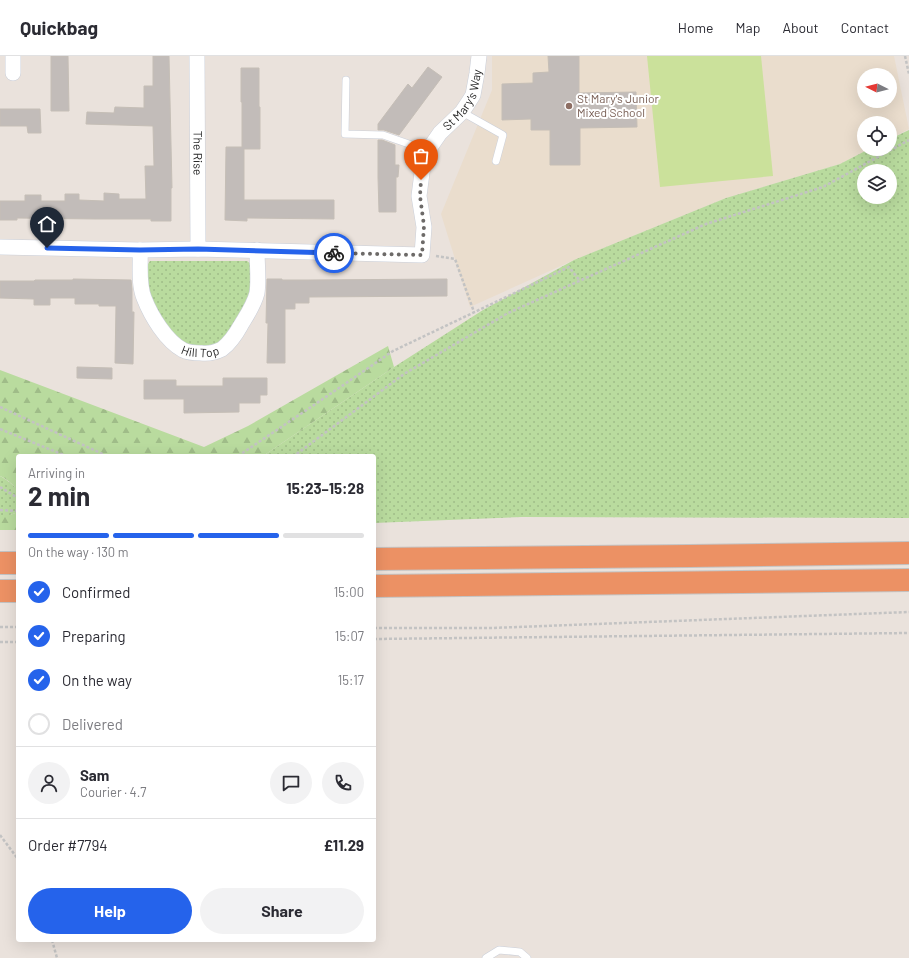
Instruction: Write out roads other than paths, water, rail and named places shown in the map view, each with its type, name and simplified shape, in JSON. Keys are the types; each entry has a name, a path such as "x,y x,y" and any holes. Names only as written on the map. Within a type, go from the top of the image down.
{"highway":[{"path":"376,559 909,553"},
{"path":"0,563 16,563"},
{"path":"376,586 909,580"},
{"path":"0,592 16,591"}],"street":[{"path":"13,56 13,73"},
{"name":"The Rise","path":"198,56 198,249"},
{"name":"St Mary's Way","path":"257,250 422,255 424,226 420,196 423,165 431,146 440,133 462,112 473,95 479,56"},
{"path":"0,247 140,250 257,250"},
{"name":"Hill Top","path":"140,250 141,285 143,296 158,326 170,340 183,350 192,353 205,354 221,349 228,343 252,306 257,292 257,250"}],"lane":[{"path":"346,80 345,134 383,135 429,151"},
{"path":"462,112 503,135 496,161"},
{"path":"486,958 500,950 520,952 527,958"}],"place":[{"name":"St Mary's Junior Mixed School","path":"569,106"}]}
